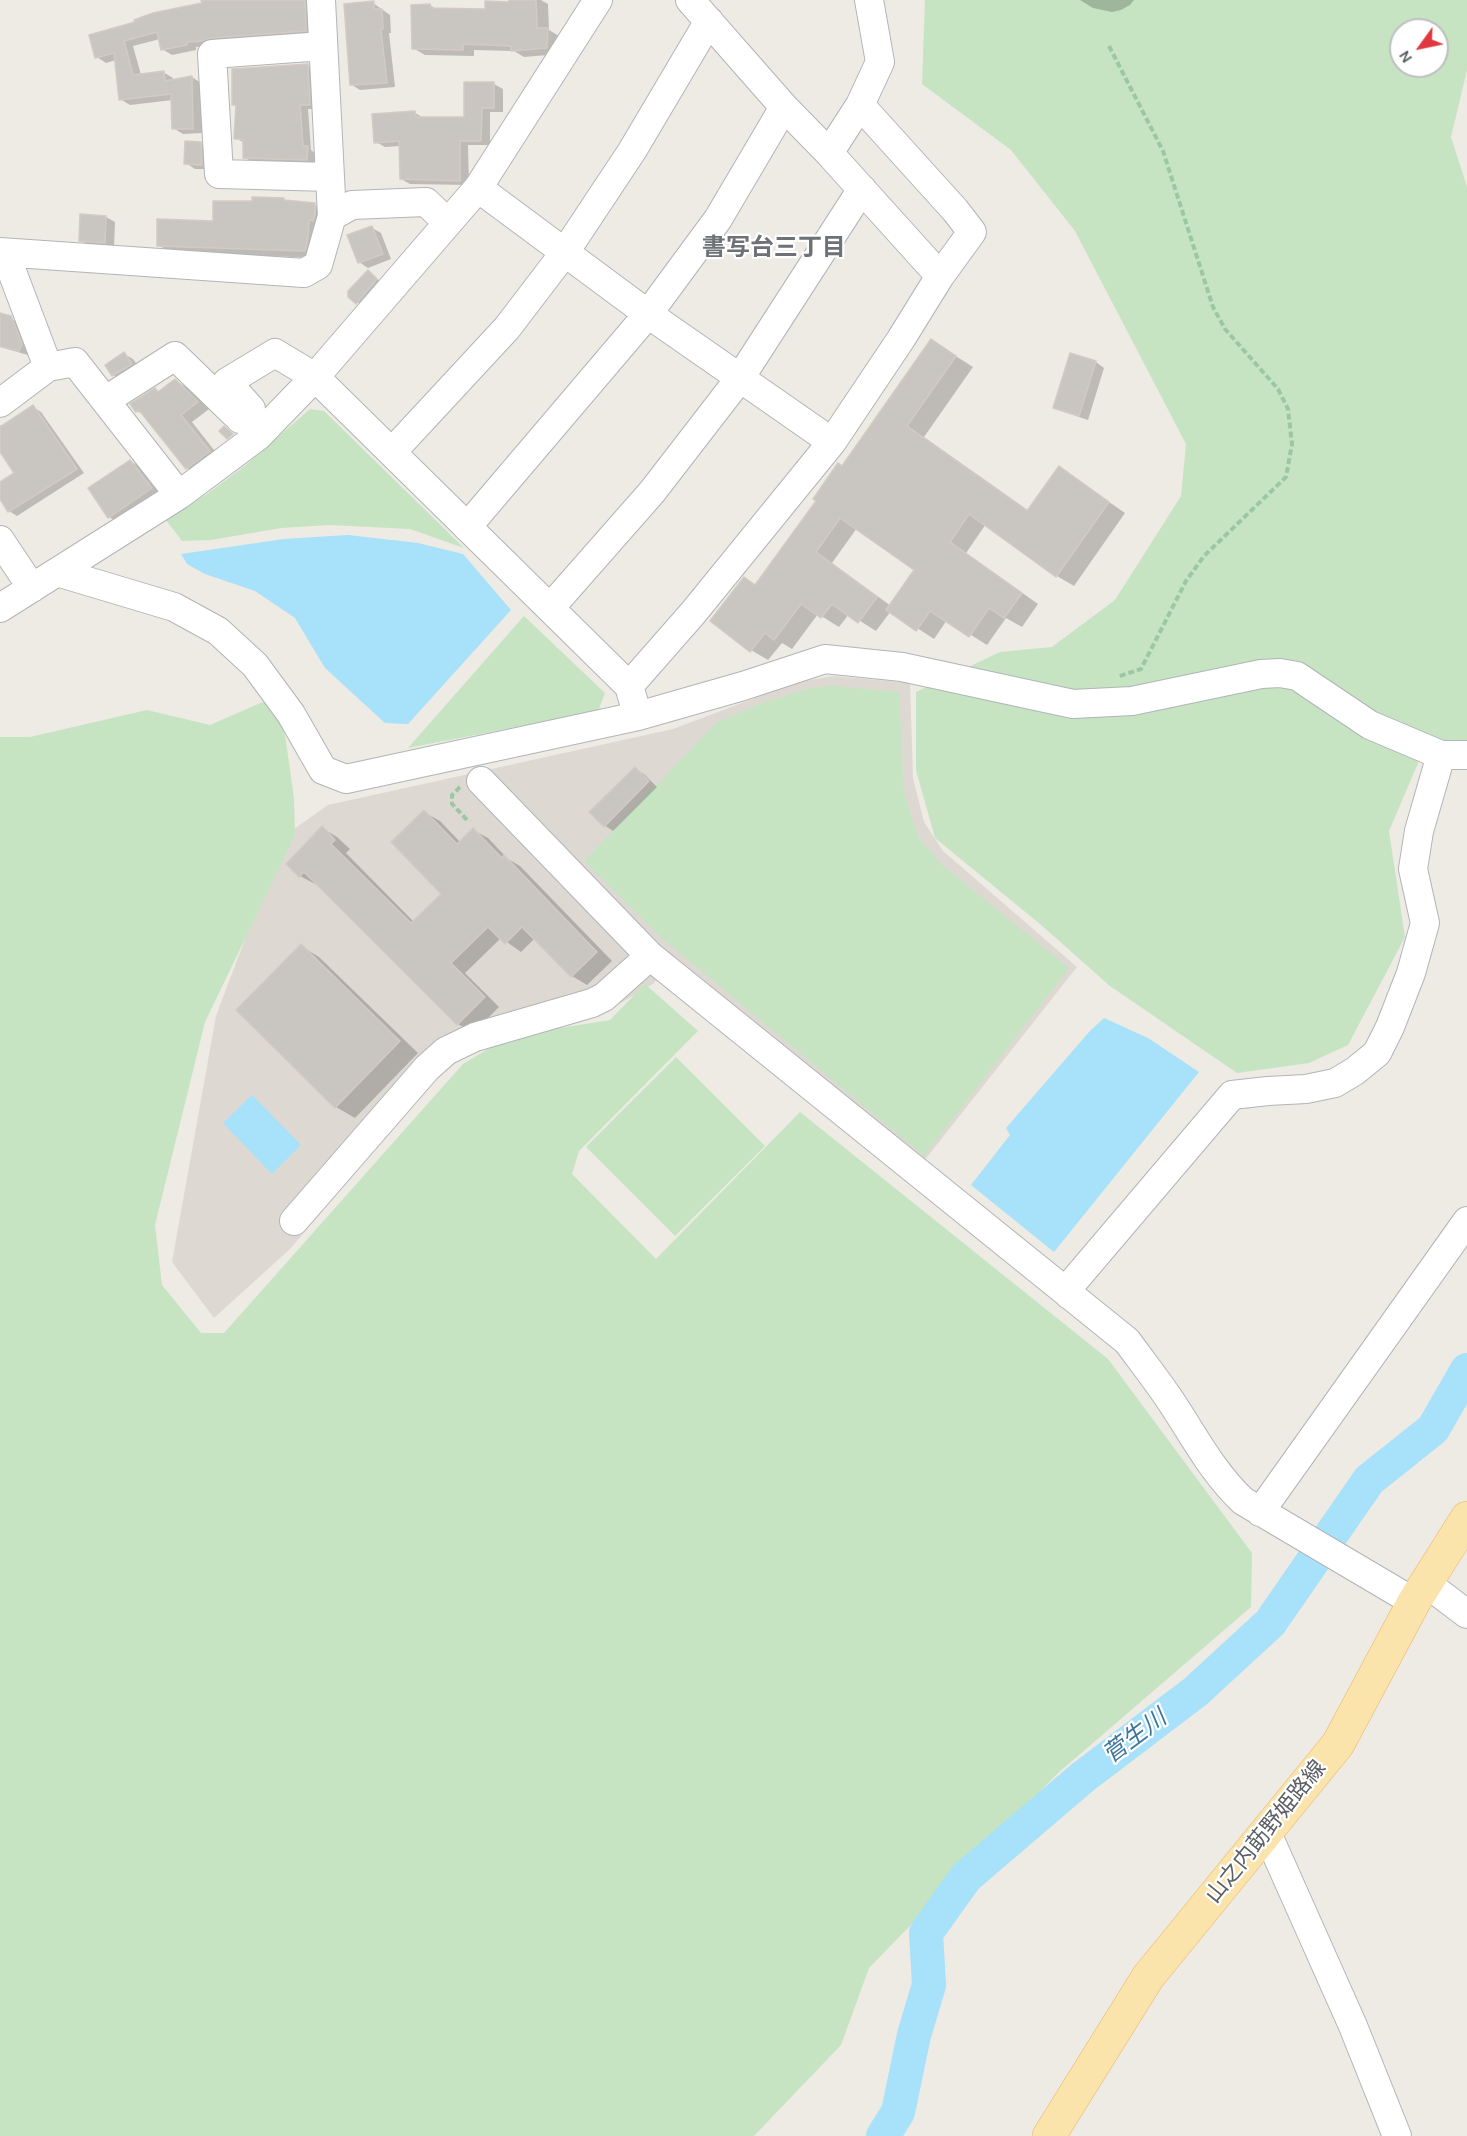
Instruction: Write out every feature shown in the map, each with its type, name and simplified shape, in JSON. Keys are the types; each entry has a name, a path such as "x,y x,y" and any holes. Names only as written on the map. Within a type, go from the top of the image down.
{"main road":[{"name":"山之内莇野姫路線","path":"1049,2136 1148,1977 1338,1744 1411,1592 1467,1518"}],"street":[{"path":"48,367 2,252 304,273 318,265 332,216 321,0"},
{"path":"0,608 179,495 249,427 315,377 478,188 597,0"},
{"path":"690,0 784,107 829,153 940,276"},
{"path":"829,153 860,105 880,62 868,0"},
{"path":"392,452 507,328 565,252 632,151 709,21"},
{"path":"323,46 212,54 216,131 219,174 330,177"},
{"path":"629,686 708,595 832,442 940,276 972,232 956,210 860,105"},
{"path":"467,527 648,314 718,219 784,107"},
{"path":"478,188 648,314 832,442"},
{"path":"550,608 652,492 740,378 862,189"},
{"path":"332,216 352,205 426,202 448,223"},
{"path":"249,427 251,409 227,381 275,353 315,377 629,686 638,716"},
{"path":"106,400 175,356 249,427"},
{"path":"0,403 48,367 75,362 179,495"},
{"path":"0,540 32,588"},
{"path":"57,572 174,607 218,631 255,665 291,714 323,770 346,779 638,716 743,686 825,659 902,667 1073,704 1132,701 1260,674 1280,673 1297,676 1370,725 1454,755 1419,831 1413,869 1425,923 1411,973 1377,1053 1355,1071 1335,1083 1306,1089 1268,1090 1232,1095 1068,1288 1069,1295"},
{"path":"481,781 650,956 1127,1341 1168,1397 1228,1488 1243,1501 1263,1514 1411,1592 1467,1614"},
{"path":"294,1221 427,1068 446,1051 475,1037 592,1003 604,997 650,956"},
{"path":"1263,1514 1467,1221"},
{"path":"1267,1833 1353,2026 1397,2136"}],"path":[{"path":"1109,46 1163,151 1213,307 1225,329 1278,389 1288,409 1292,444 1286,477 1204,556 1186,581 1141,669 1110,680"}],"shaded area":[{"path":"834,676 910,683 913,778 924,822 943,851 1077,967 924,1161 674,957 653,984 602,1014 465,1055 432,1083 290,1249 214,1318 172,1262 216,1016 284,836 328,805 673,729 797,682"}],"green space":[{"path":"925,0 1467,0 1467,70 1451,137 1467,187 1467,745 1427,742 1389,831 1405,937 1348,1045 1309,1063 1237,1073 1110,986 1040,924 935,838 916,770 916,692 1000,652 1052,647 1115,600 1181,496 1186,444 1075,231 1011,150 922,84"},
{"path":"310,409 324,411 464,548 410,529 330,525 281,528 211,540 182,541 166,520 207,494 246,465"},
{"path":"524,616 605,693 598,711 408,748"},
{"path":"834,686 899,692 904,793 919,839 944,867 1069,968 924,1156 663,939 584,861 717,722 765,702 810,688"},
{"path":"265,701 284,728 294,798 295,835 205,1022 155,1225 162,1285 201,1333 224,1333 463,1064 510,1036 610,1020 645,984 698,1031 579,1151 572,1174 656,1259 800,1112 1108,1359 1252,1553 1251,1607 1058,1773 869,1968 841,2045 754,2136 0,2136 0,737 30,737 147,710 210,725"},
{"path":"676,1057 765,1146 675,1236 586,1147"}],"water":[{"path":"348,535 418,543 463,554 511,610 408,724 385,723 325,668 295,618 255,591 205,574 187,564 181,554 284,539"},
{"path":"1104,1018 1148,1038 1199,1072 1054,1252 971,1185 1010,1135 1006,1128 1089,1032"},
{"path":"252,1095 301,1145 272,1174 223,1123"}],"building":[{"path":"201,0 305,0 306,31 211,38 161,50 157,32 124,41 133,75 164,71 165,81 192,76 193,129 172,129 171,94 119,100 114,53 95,58 89,35 135,22 134,20 153,13 202,3"},
{"path":"509,0 536,0 537,28 548,28 547,48 511,51 511,46 463,44 463,50 412,49 411,5 430,4 431,8 485,9 485,1 509,2"},
{"path":"374,1 374,9 382,9 383,29 381,29 387,83 350,85 344,4"},
{"path":"308,64 310,105 300,105 303,146 308,146 307,160 243,158 243,139 234,139 236,105 232,105 232,69"},
{"path":"464,82 494,82 494,108 482,108 481,141 460,141 460,181 400,179 399,141 374,143 372,114 415,111 416,117 464,117"},
{"path":"185,141 201,142 202,165 184,164"},
{"path":"252,197 284,198 284,200 315,203 313,221 309,220 305,251 157,246 157,219 213,221 213,201 252,201"},
{"path":"80,214 106,216 105,243 79,241"},
{"path":"372,226 383,254 358,263 347,235"},
{"path":"368,270 377,279 356,304 348,297 348,291"},
{"path":"0,313 11,316 22,344 19,351 0,346"},
{"path":"931,339 956,356 907,426 1027,511 1059,466 1109,502 1056,577 969,514 950,542 1022,593 1004,618 989,608 969,637 930,611 916,631 886,610 914,570 840,518 816,552 877,597 858,623 832,604 821,618 801,604 774,640 765,633 750,652 710,621 744,577 755,585 816,501 813,499 838,463 842,466"},
{"path":"124,352 132,364 112,376 105,365"},
{"path":"1070,353 1096,361 1079,416 1053,408"},
{"path":"175,379 198,402 181,415 210,451 186,469 139,410 136,412 130,404 155,388 158,392"},
{"path":"33,405 77,469 8,512 0,499 0,482 14,473 0,452 0,427"},
{"path":"224,426 233,434 227,439 219,431"},
{"path":"130,460 152,488 108,518 88,488"},
{"path":"635,767 649,781 604,827 589,812"},
{"path":"424,810 457,844 473,828 502,858 504,855 597,952 571,977 522,927 505,944 488,927 451,963 485,997 457,1025 304,872 299,877 286,864 322,826 335,840 331,844 411,923 441,894 391,842"},
{"path":"301,944 400,1041 335,1108 236,1010"}],"waterway":[{"name":"菅生川","path":"883,2136 898,2112 914,2035 929,1985 926,1933 966,1877 1083,1777 1195,1692 1270,1623 1369,1480 1433,1429 1467,1370"}],"district":[{"name":"書写台三丁目","path":"774,248"}]}
